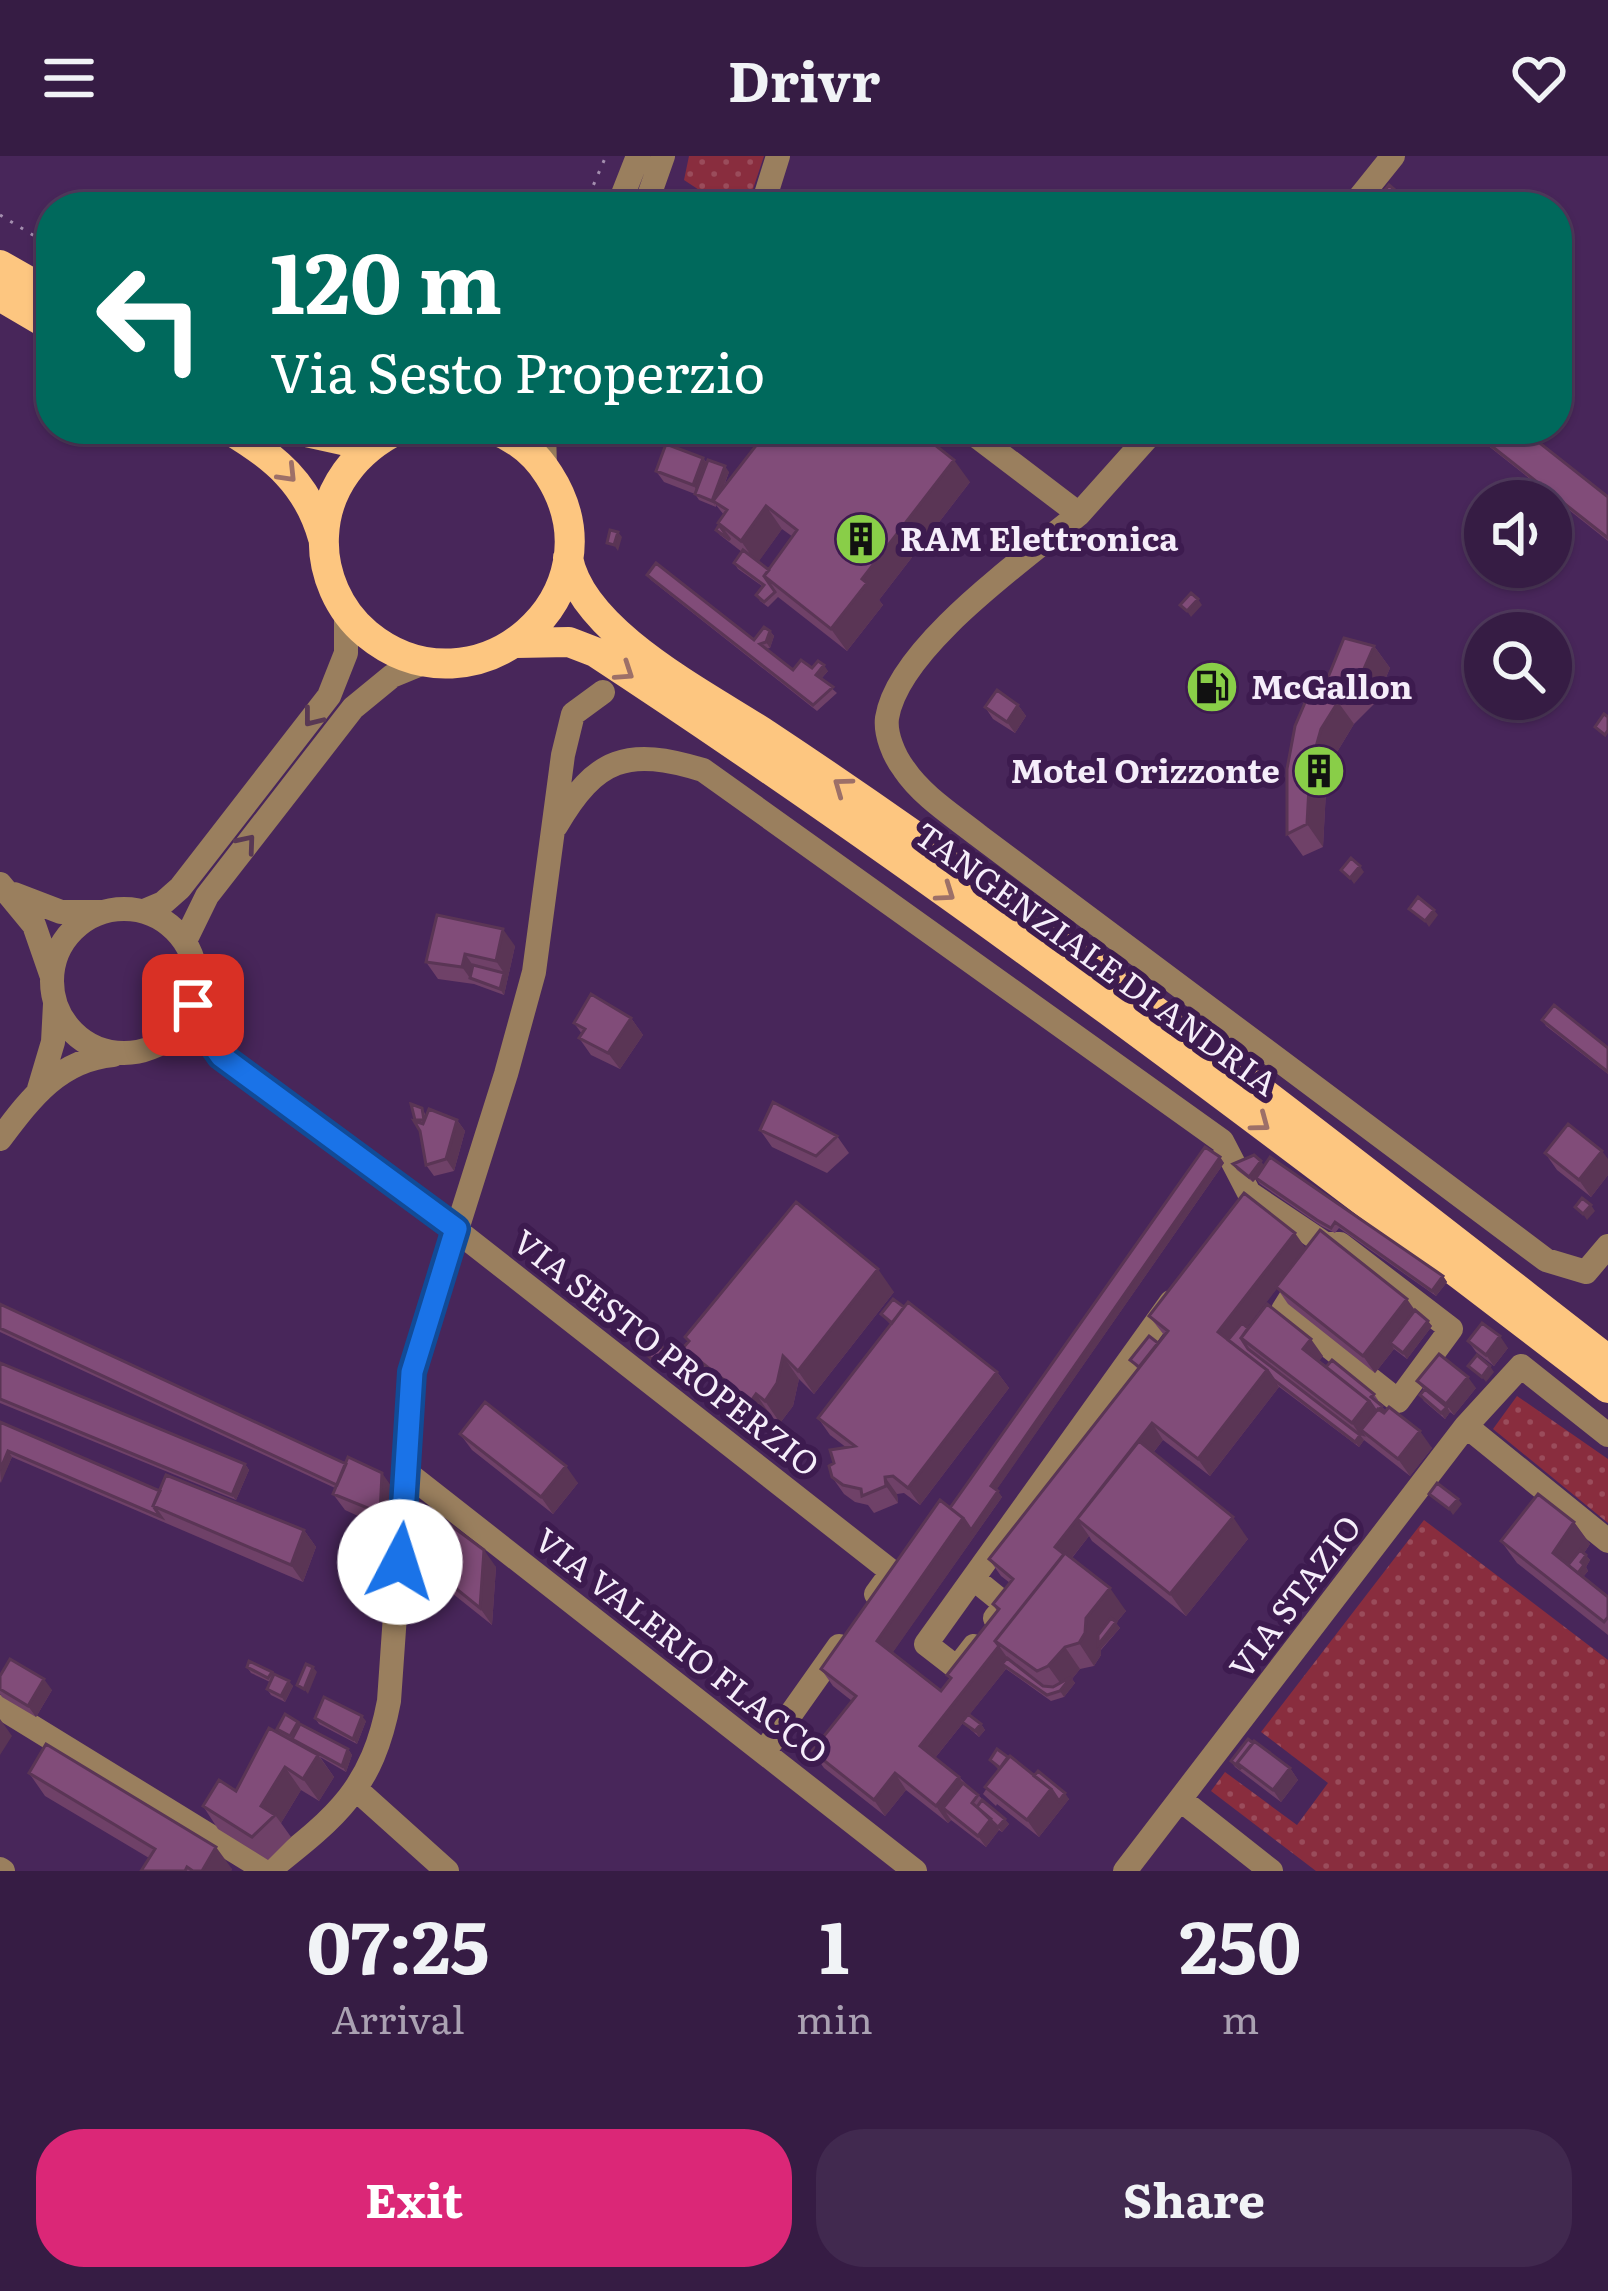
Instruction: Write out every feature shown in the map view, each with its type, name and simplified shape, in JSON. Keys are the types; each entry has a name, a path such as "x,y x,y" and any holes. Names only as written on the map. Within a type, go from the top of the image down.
{"main road":[{"path":"0,265 36,285"},
{"path":"0,296 36,317"},
{"path":"252,444 294,478 312,503 333,589 346,611"},
{"path":"361,444 370,446"},
{"path":"324,538 336,487 373,444"},
{"name":"TANGENZIALE DI ANDRIA","path":"520,444 545,469 566,511 568,558 582,597 616,633 1036,924 1266,1094 1608,1360"},
{"name":"TANGENZIALE DI ANDRIA","path":"346,611 381,645 426,662 458,664 488,657 516,643 551,606 568,558"},
{"name":"TANGENZIALE DI ANDRIA","path":"516,643 569,642 595,652 820,805 1072,981 1608,1388"}],"street":[{"path":"624,192 638,156"},
{"path":"650,192 663,156"},
{"path":"767,192 778,156"},
{"path":"1364,192 1393,156"},
{"path":"544,444 545,469"},
{"path":"988,444 1079,514"},
{"path":"1142,444 1079,514 940,633 907,669 886,722 903,769 979,836 1531,1250 1561,1267 1586,1272 1608,1246"},
{"path":"144,911 180,888 329,696 346,653 346,611"},
{"path":"185,941 207,896 353,708 392,676 426,662"},
{"path":"0,1707 268,1871 358,1791 382,1734 389,1701 412,1372 534,972 563,755 573,715 603,692"},
{"path":"556,826 576,793 596,774 625,759 662,758 703,770 1222,1141 1242,1202 1325,1244 1340,1244 1451,1329 1398,1401 1282,1310 1325,1244"},
{"path":"0,1139 38,1089 84,1059 146,1050 166,1040 183,1024 197,983 185,941 174,928 144,911 62,912 25,900 3,886"},
{"path":"3,886 42,940 65,1023 82,1040 124,1054"},
{"path":"38,1089 52,1042 56,956 67,936 102,912"},
{"name":"VIA SESTO PROPERZIO","path":"193,1005 221,1056 456,1229 892,1572 764,1752"},
{"name":"VIA SESTO PROPERZIO","path":"166,1040 221,1056"},
{"path":"974,1579 1183,1286"},
{"name":"VIA STAZIO","path":"1125,1871 1466,1426 1521,1366 1608,1435"},
{"path":"1466,1426 1608,1541"},
{"name":"VIA VALERIO FLACCO","path":"407,1473 915,1871"},
{"path":"358,1791 447,1871"},
{"path":"1181,1800 1271,1871"}],"path":[{"path":"590,192 606,156"},
{"path":"0,215 36,237"}],"shaded area":[{"path":"689,156 764,156 752,192 702,192 684,180"},
{"path":"1517,1396 1608,1459 1608,1523 1493,1429"},
{"path":"1424,1520 1608,1660 1608,1871 1316,1871 1211,1791 1225,1772 1297,1825 1328,1783 1261,1732"}],"building":[{"path":"666,444 703,458 693,485 656,471"},
{"name":"RAM Elettronica","path":"757,444 934,444 954,460 862,579 867,583 831,629 764,576 797,530 766,506 741,541 718,523 727,510 713,501"},
{"path":"1489,444 1541,444 1608,497 1608,538 1572,510 1572,480 1535,480"},
{"path":"708,460 725,466 712,501 695,494"},
{"path":"610,530 618,532 614,545 607,543"},
{"path":"743,550 769,570 764,576 775,592 764,602 756,595 764,585 734,563"},
{"path":"656,563 754,640 764,627 770,631 760,644 793,670 801,660 812,668 818,661 824,665 816,675 833,687 813,705 647,575"},
{"path":"1191,593 1198,599 1187,611 1180,605"},
{"path":"1344,638 1374,646 1359,680 1321,729 1310,768 1307,824 1287,834 1287,769 1295,726 1307,698 1329,675"},
{"path":"997,690 1018,705 1007,722 985,707"},
{"path":"1604,714 1608,717 1605,735 1595,727"},
{"path":"1351,858 1360,866 1350,878 1341,870"},
{"path":"1418,897 1434,910 1425,921 1409,909"},
{"path":"437,915 503,929 496,961 465,954 462,967 426,962"},
{"path":"473,965 504,973 500,989 470,978"},
{"path":"591,994 631,1018 608,1053 579,1038 585,1029 574,1023"},
{"path":"1554,1005 1608,1048 1608,1072 1542,1020"},
{"path":"773,1102 837,1136 816,1156 760,1130"},
{"path":"411,1104 422,1108 424,1120 415,1120"},
{"path":"429,1109 457,1120 446,1159 426,1165 414,1121 423,1124"},
{"path":"1568,1124 1602,1151 1579,1180 1545,1153"},
{"path":"1205,1147 1220,1157 991,1486 998,1491 971,1530 950,1508"},
{"path":"1254,1155 1261,1161 1249,1177 1233,1164"},
{"path":"1270,1157 1443,1276 1432,1291 1335,1222 1331,1228 1256,1178"},
{"path":"1244,1193 1295,1233 1218,1332 1267,1370 1198,1459 1152,1423 1055,1547 1064,1554 920,1746 959,1777 936,1806 895,1773 874,1800 812,1751 856,1696 821,1669 940,1500 963,1518 877,1641 941,1691 951,1678 947,1675 999,1609 993,1604 1013,1579 989,1559 1168,1331 1149,1316"},
{"path":"1582,1198 1591,1205 1583,1214 1575,1207"},
{"path":"796,1202 878,1269 798,1371 783,1356 777,1383 765,1401 756,1394 751,1401 683,1348 689,1341 685,1337"},
{"path":"1320,1230 1407,1299 1363,1356 1276,1287"},
{"path":"893,1299 904,1307 892,1323 881,1314"},
{"path":"908,1302 997,1372 908,1488 893,1476 885,1477 886,1486 862,1496 861,1489 832,1477 829,1466 834,1463 830,1450 855,1446 818,1418"},
{"path":"0,1304 346,1464 337,1485 0,1328"},
{"path":"1267,1304 1311,1339 1303,1349 1369,1401 1352,1423 1241,1338"},
{"path":"1415,1310 1428,1321 1403,1353 1390,1343"},
{"path":"1242,1323 1248,1328 1241,1338 1248,1349 1360,1435 1355,1442 1228,1340"},
{"path":"1482,1323 1500,1336 1486,1355 1468,1341"},
{"path":"1149,1336 1158,1343 1139,1367 1130,1360"},
{"path":"658,1344 664,1349 654,1361 647,1355"},
{"path":"1439,1354 1468,1377 1446,1404 1417,1381"},
{"path":"1477,1355 1490,1366 1482,1377 1468,1366"},
{"path":"1332,1360 1374,1394 1371,1397 1382,1406 1379,1410 1326,1367"},
{"path":"0,1363 245,1464 232,1495 0,1399"},
{"path":"1425,1389 1447,1407 1441,1413 1420,1395"},
{"path":"485,1402 566,1466 541,1497 460,1434"},
{"path":"1389,1407 1420,1431 1398,1459 1361,1430 1378,1409 1384,1413"},
{"path":"0,1422 160,1491 153,1506 161,1517 8,1451 0,1470"},
{"path":"1139,1441 1233,1517 1170,1594 1077,1519"},
{"path":"348,1457 382,1473 380,1513 333,1494"},
{"path":"166,1475 304,1530 291,1565 153,1506"},
{"path":"1437,1483 1458,1499 1449,1509 1429,1494"},
{"path":"1538,1494 1574,1522 1553,1553 1608,1597 1604,1622 1501,1541"},
{"path":"372,1518 383,1523 382,1532 371,1531"},
{"path":"441,1518 484,1550 480,1608 443,1578 446,1544 441,1541"},
{"path":"1580,1550 1586,1555 1578,1573 1568,1565"},
{"path":"1065,1553 1110,1588 1086,1618 1079,1643 1065,1647 1037,1671 995,1641"},
{"path":"426,1556 443,1570 450,1589 424,1569"},
{"path":"1111,1618 1116,1622 1098,1645 1098,1635"},
{"path":"1007,1658 1043,1686 1053,1687 1071,1677 1060,1691 1047,1695 1002,1664"},
{"path":"10,1659 44,1679 28,1706 0,1689 0,1676"},
{"path":"249,1661 272,1672 268,1678 247,1667"},
{"path":"306,1664 313,1667 304,1689 297,1685"},
{"path":"274,1674 289,1681 281,1696 267,1689"},
{"path":"324,1697 362,1716 353,1739 315,1718"},
{"path":"285,1714 298,1722 290,1736 277,1729"},
{"path":"968,1714 981,1724 975,1731 962,1722"},
{"path":"300,1724 348,1749 342,1766 292,1739"},
{"path":"269,1728 318,1755 303,1779 285,1767 261,1806 275,1815 252,1837 203,1806 219,1780 236,1791"},
{"path":"1248,1739 1253,1743 1237,1763 1241,1769 1231,1761"},
{"path":"1254,1741 1290,1768 1273,1790 1237,1763"},
{"path":"46,1744 216,1847 202,1871 187,1867 185,1871 141,1871 155,1849 29,1773"},
{"path":"997,1749 1008,1757 1000,1768 990,1760"},
{"path":"1010,1756 1051,1789 1027,1820 985,1787"},
{"path":"1038,1771 1065,1793 1059,1801 1034,1776"},
{"path":"963,1783 978,1795 972,1803 991,1819 978,1836 943,1808"},
{"path":"982,1800 1005,1819 998,1827 977,1807"}],"place":[{"name":"RAM Elettronica","path":"861,539"},
{"name":"McGallon","path":"1212,687"},
{"name":"Motel Orizzonte","path":"1319,771"}],"route":[{"path":"193,1005 221,1056 456,1229 412,1372 400,1562"}]}
